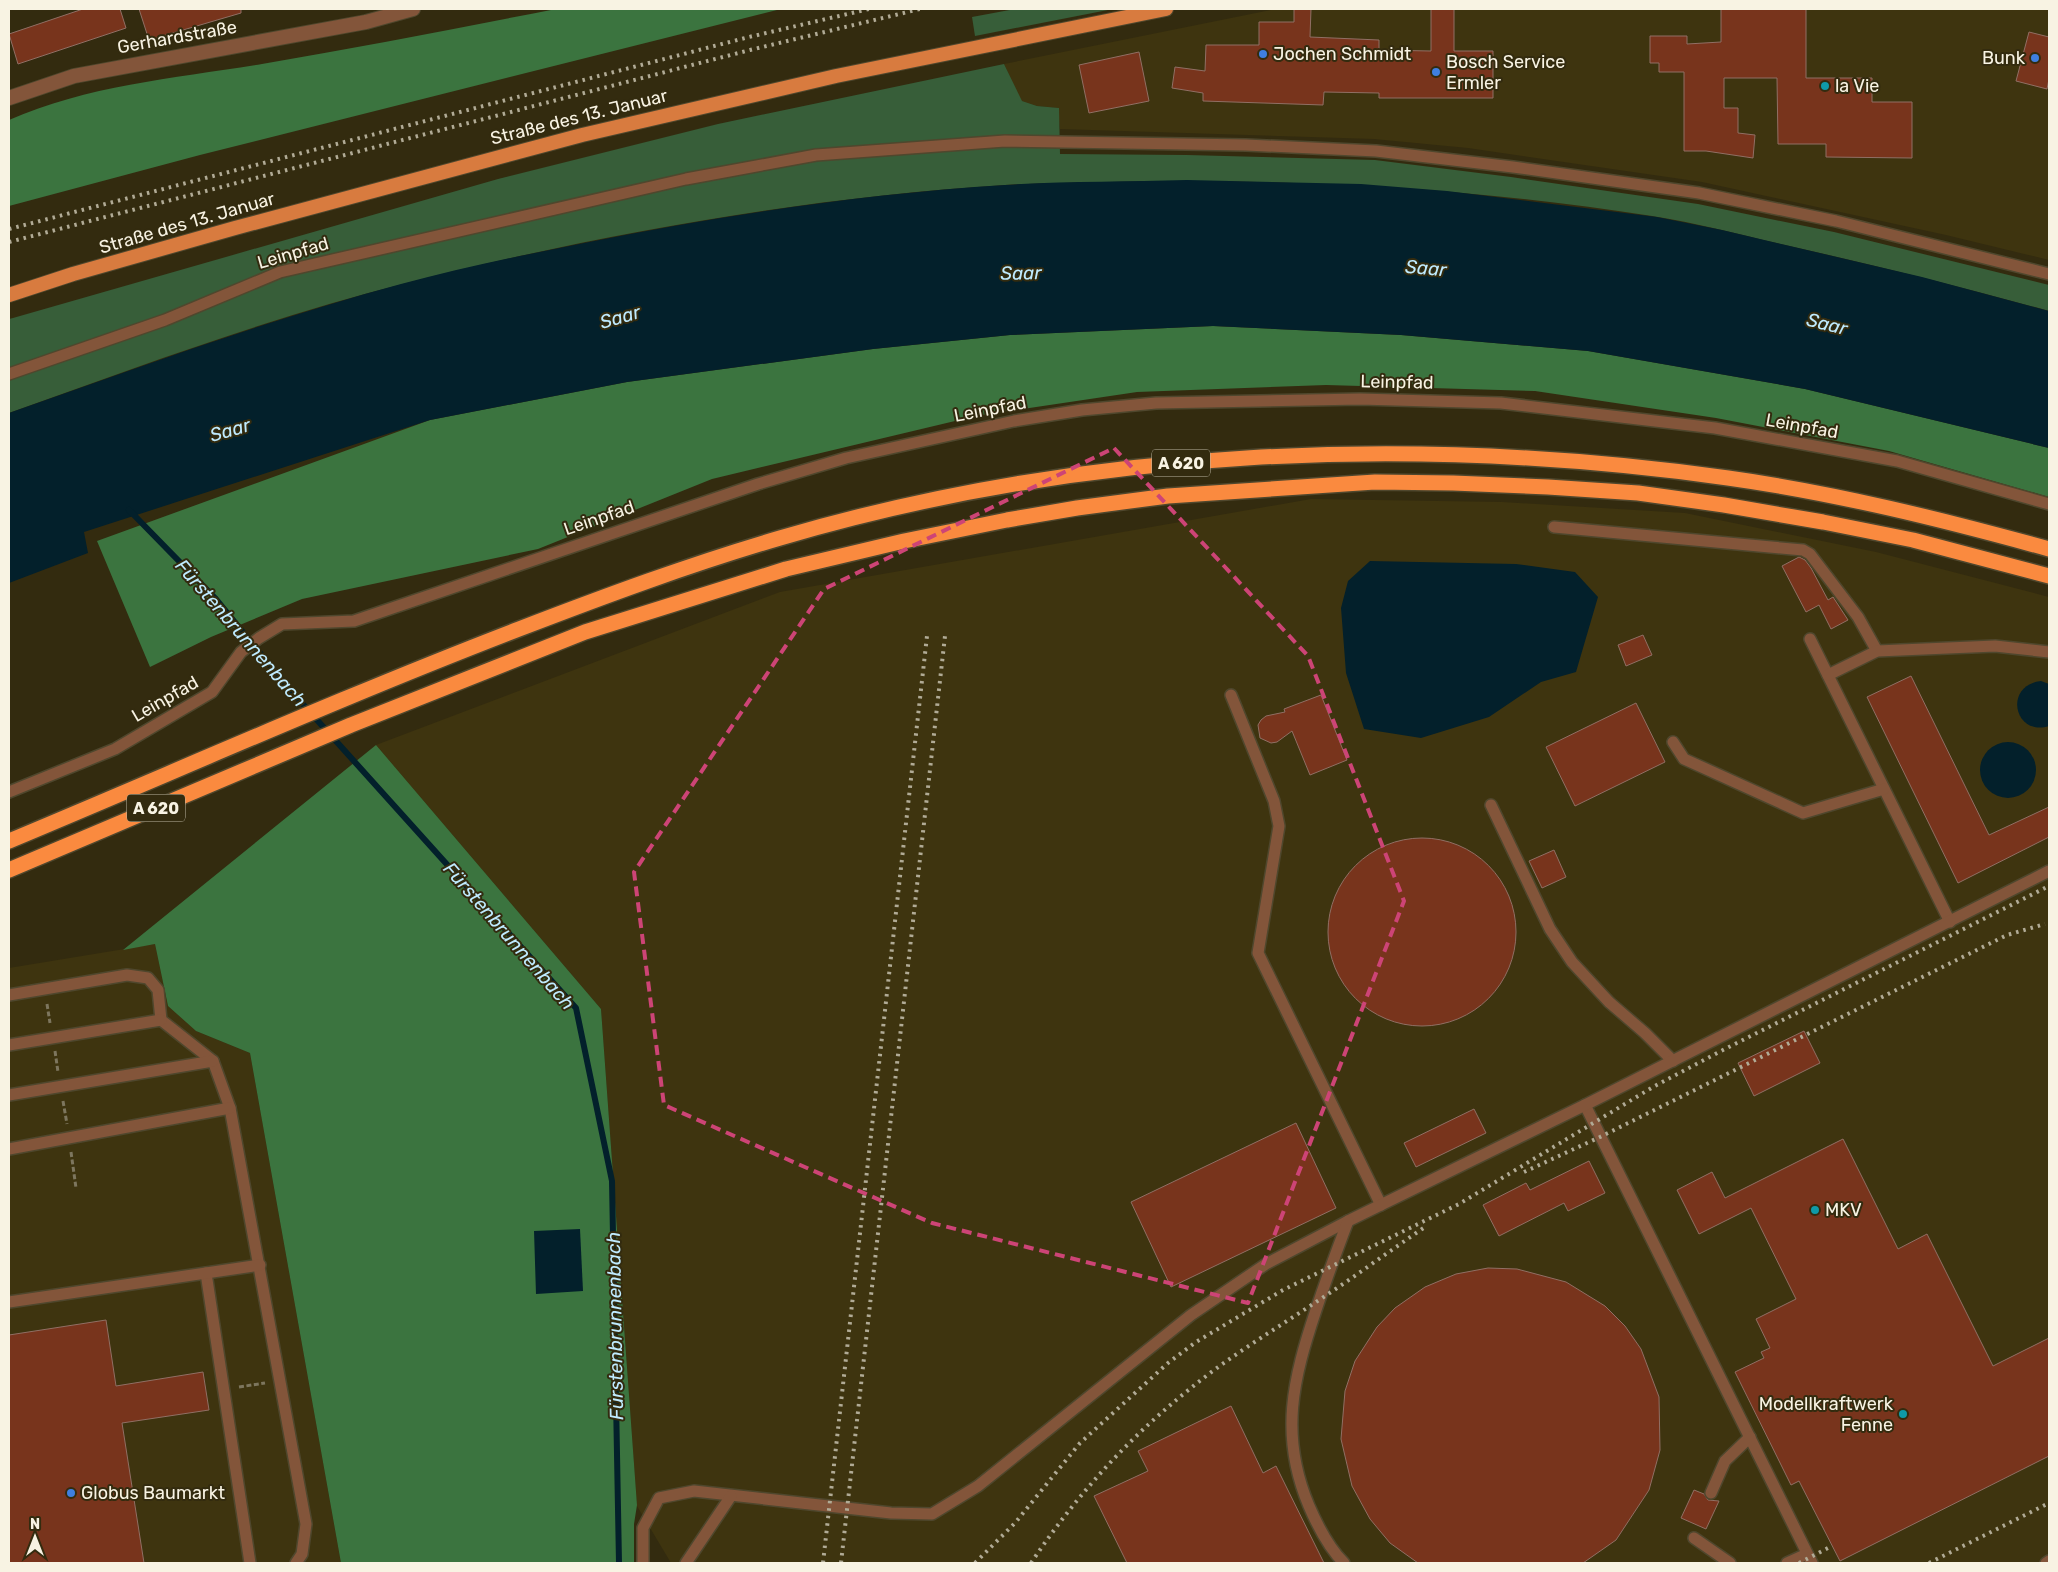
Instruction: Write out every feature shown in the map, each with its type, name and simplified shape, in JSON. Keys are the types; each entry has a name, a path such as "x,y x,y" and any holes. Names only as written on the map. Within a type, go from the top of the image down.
{"highway":[{"name":"A 620","path":"9,841 340,701 579,606 681,569 781,537 896,507 996,486 1160,465 1275,457 1374,455 1543,460 1648,468 1732,479 1830,496 1928,517 2049,549"},
{"name":"A 620","path":"9,870 351,726 585,632 689,598 786,569 904,541 1006,520 1168,496 1375,482 1453,482 1638,493 1724,505 1913,540 2049,576"}],"main road":[{"name":"Straße des 13. Januar","path":"9,295 73,274 236,228 582,135 836,76 1166,9"}],"street":[{"name":"Gerhardstraße","path":"9,98 74,76 206,50 366,22 413,9"}],"lane":[{"name":"Leinpfad","path":"9,374 165,320 290,269 686,179 816,155 1005,141 1246,145 1376,151 1512,166 1699,193 1836,221 2049,274"},
{"name":"Leinpfad","path":"9,792 114,749 212,692 242,652 259,638 282,624 354,622 758,484 846,458 1014,421 1082,410 1156,403 1278,399 1416,399 1501,403 1715,428 1897,461 2049,504"},
{"path":"1554,527 1803,550 1810,554 1858,618 1877,652"},
{"path":"1810,639 1950,922"},
{"path":"1828,675 1877,652 1994,646 2049,652"},
{"path":"1231,694 1274,801 1279,826 1258,953 1382,1205"},
{"path":"1673,742 1684,759 1803,813 1884,789"},
{"path":"1491,805 1550,929 1572,962 1609,1002 1645,1033 1673,1061"},
{"path":"643,1563 643,1528 659,1498 694,1491 891,1513 932,1514 978,1486 1191,1315 1266,1264 1348,1221 1673,1061 2049,872"},
{"path":"9,995 127,975 148,978 158,990 161,1020 213,1061 230,1108 306,1524 302,1554 296,1563"},
{"path":"9,1045 161,1020"},
{"path":"9,1095 213,1061"},
{"path":"1584,1105 1810,1559 1787,1563"},
{"path":"9,1149 230,1108"},
{"path":"1344,1563 1320,1531 1302,1490 1291,1434 1292,1397 1299,1363 1348,1221"},
{"path":"9,1302 260,1265"},
{"path":"206,1273 250,1563"},
{"path":"1711,1493 1725,1461 1750,1437"},
{"path":"686,1563 731,1496"},
{"path":"1694,1538 1730,1563"}],"path":[{"path":"224,1389 280,1381"}],"highlighted area":[{"path":"1114,448 1308,656 1404,901 1248,1303 932,1223 664,1105 634,872 824,589"}],"shaded area":[{"path":"1276,9 2049,9 2049,260 1946,235 1702,182 1468,148 1374,139 1060,129 1058,108 1037,106 1021,101 1004,64"},
{"path":"1311,499 1502,502 1685,513 1876,552 2049,597 2049,1563 671,1563 637,1506 601,1009 376,745 780,592"},
{"path":"155,944 168,1006 196,1031 250,1053 341,1563 9,1563 9,968"}],"green space":[{"path":"556,9 781,9 200,155 9,206 9,120 39,108 70,98 133,84 299,58"},
{"path":"1015,9 1113,9 975,36 972,17"},
{"path":"1004,64 1022,101 1037,106 1059,108 1060,154 1375,160 1511,177 1698,204 1834,232 2049,285 2049,311 1885,268 1702,226 1585,206 1450,192 1314,184 1178,181 1018,184 929,191 779,209 629,233 555,248 407,283 306,311 157,360 9,413 9,319 498,179 718,124"},
{"path":"1213,326 1401,335 1588,351 1805,389 2049,448 2049,497 1889,451 1716,418 1535,391 1326,385 1137,392 976,416 712,479 538,549 302,599 211,637 150,667 97,541 430,420 627,382 873,349 1010,335"},
{"path":"376,745 601,1009 637,1505 634,1524 634,1563 341,1563 250,1053 196,1031 168,1006 155,944 123,950"}],"water":[{"name":"Saar","path":"1187,180 1361,184 1447,191 1657,217 1722,230 1922,277 2049,311 2049,448 1805,389 1588,351 1401,335 1213,326 1010,335 873,349 627,382 430,420 84,532 88,553 9,583 9,413 204,345 351,298 424,278 538,252 688,223 846,200 952,189 1050,183"},
{"path":"1370,561 1516,564 1575,572 1598,597 1576,672 1541,682 1489,717 1421,738 1364,729 1346,673 1341,608 1348,581"},
{"path":"2041,681 2049,684 2049,726 2037,727 2028,724 2021,718 2018,700 2021,691 2029,685"},
{"path":"2002,742 2014,742 2024,746 2032,754 2036,770 2032,786 2024,794 2014,798 2002,798 1992,794 1984,786 1980,776 1980,764 1984,754 1992,746"},
{"path":"580,1229 583,1291 536,1294 534,1231"}],"building":[{"path":"83,9 120,9 126,28 18,64 9,34"},
{"path":"139,9 241,9 241,13 149,40"},
{"path":"1294,9 1311,9 1310,37 1379,40 1379,50 1431,51 1431,9 1454,9 1454,51 1493,51 1493,98 1379,98 1379,93 1324,92 1323,105 1203,101 1203,93 1172,88 1175,67 1205,71 1206,45 1259,45 1259,22 1294,22"},
{"name":"la Vie","path":"1721,9 1806,9 1806,78 1872,78 1872,102 1912,102 1912,158 1826,157 1826,144 1778,144 1777,78 1724,78 1724,108 1738,108 1738,133 1755,135 1753,158 1706,151 1684,151 1684,72 1659,72 1659,63 1650,63 1650,36 1687,36 1687,44 1721,42"},
{"name":"Bunk","path":"2029,32 2049,37 2049,79 2047,89 2016,81"},
{"path":"1139,52 1149,101 1089,113 1079,65"},
{"path":"1799,557 1805,560 1811,568 1828,600 1833,597 1848,620 1831,629 1819,605 1806,612 1782,566"},
{"path":"1643,635 1652,655 1626,666 1618,645"},
{"path":"1911,676 1989,835 2049,807 2049,837 1958,883 1867,697"},
{"path":"1321,695 1347,760 1310,775 1292,731 1277,742 1271,743 1260,738 1258,725 1266,716 1285,712 1284,709"},
{"path":"1636,703 1665,762 1575,806 1546,747"},
{"path":"1413,838 1431,838 1458,845 1489,865 1509,896 1516,923 1516,941 1509,968 1489,999 1458,1019 1431,1026 1413,1026 1395,1022 1378,1015 1362,1005 1349,992 1339,976 1332,959 1328,941 1328,923 1332,905 1339,888 1349,872 1362,859 1378,849 1395,842"},
{"path":"1554,850 1566,877 1542,888 1529,861"},
{"path":"1804,1031 1820,1063 1754,1096 1738,1063"},
{"path":"1474,1109 1486,1133 1416,1167 1404,1143"},
{"path":"1296,1123 1336,1208 1171,1287 1131,1202"},
{"name":"Modellkraftwerk Fenne","path":"1843,1139 1898,1249 1927,1234 1993,1366 2049,1338 2049,1456 1840,1561 1799,1481 1791,1485 1735,1372 1764,1358 1761,1352 1770,1348 1756,1319 1796,1299 1751,1208 1699,1234 1677,1190 1712,1172 1725,1198"},
{"path":"1589,1161 1605,1193 1568,1211 1564,1203 1499,1236 1483,1205 1526,1183 1530,1190"},
{"path":"1488,1268 1517,1269 1566,1282 1605,1306 1625,1326 1641,1349 1659,1397 1660,1450 1649,1490 1616,1540 1583,1563 1418,1563 1390,1543 1370,1519 1352,1486 1341,1439 1345,1391 1355,1361 1377,1327 1395,1308 1425,1287 1456,1274"},
{"name":"Globus Baumarkt","path":"106,1320 116,1386 203,1372 209,1410 122,1423 144,1563 9,1563 9,1335"},
{"path":"1231,1406 1263,1473 1276,1466 1324,1563 1127,1563 1094,1496 1148,1471 1138,1451"},
{"path":"1694,1490 1704,1494 1708,1500 1719,1501 1706,1529 1681,1518"}],"waterway":[{"name":"Fürstenbrunnenbach","path":"129,510 215,598 291,691 576,1008 612,1181 619,1563"}],"railway":[{"path":"9,229 749,37 869,9"},
{"path":"9,242 750,50 920,9"},
{"path":"823,1563 927,636"},
{"path":"841,1563 945,636"},
{"path":"975,1563 1015,1523 1080,1443 1168,1363 1196,1342 1283,1290 1459,1204 1653,1087 2049,886"},
{"path":"1524,1172 1600,1137 2007,935 2045,924"},
{"path":"1031,1563 1084,1492 1124,1448 1168,1407 1237,1354 1330,1293 1425,1227"},
{"path":"1929,1563 2049,1503"},
{"path":"1799,1563 1828,1548"}],"place":[{"name":"Jochen Schmidt","path":"1263,54"},
{"name":"Bunk","path":"2035,58"},
{"name":"Bosch Service Ermler","path":"1436,72"},
{"name":"la Vie","path":"1825,86"},
{"name":"MKV","path":"1815,1210"},
{"name":"Modellkraftwerk Fenne","path":"1903,1414"},
{"name":"Globus Baumarkt","path":"71,1493"}]}
